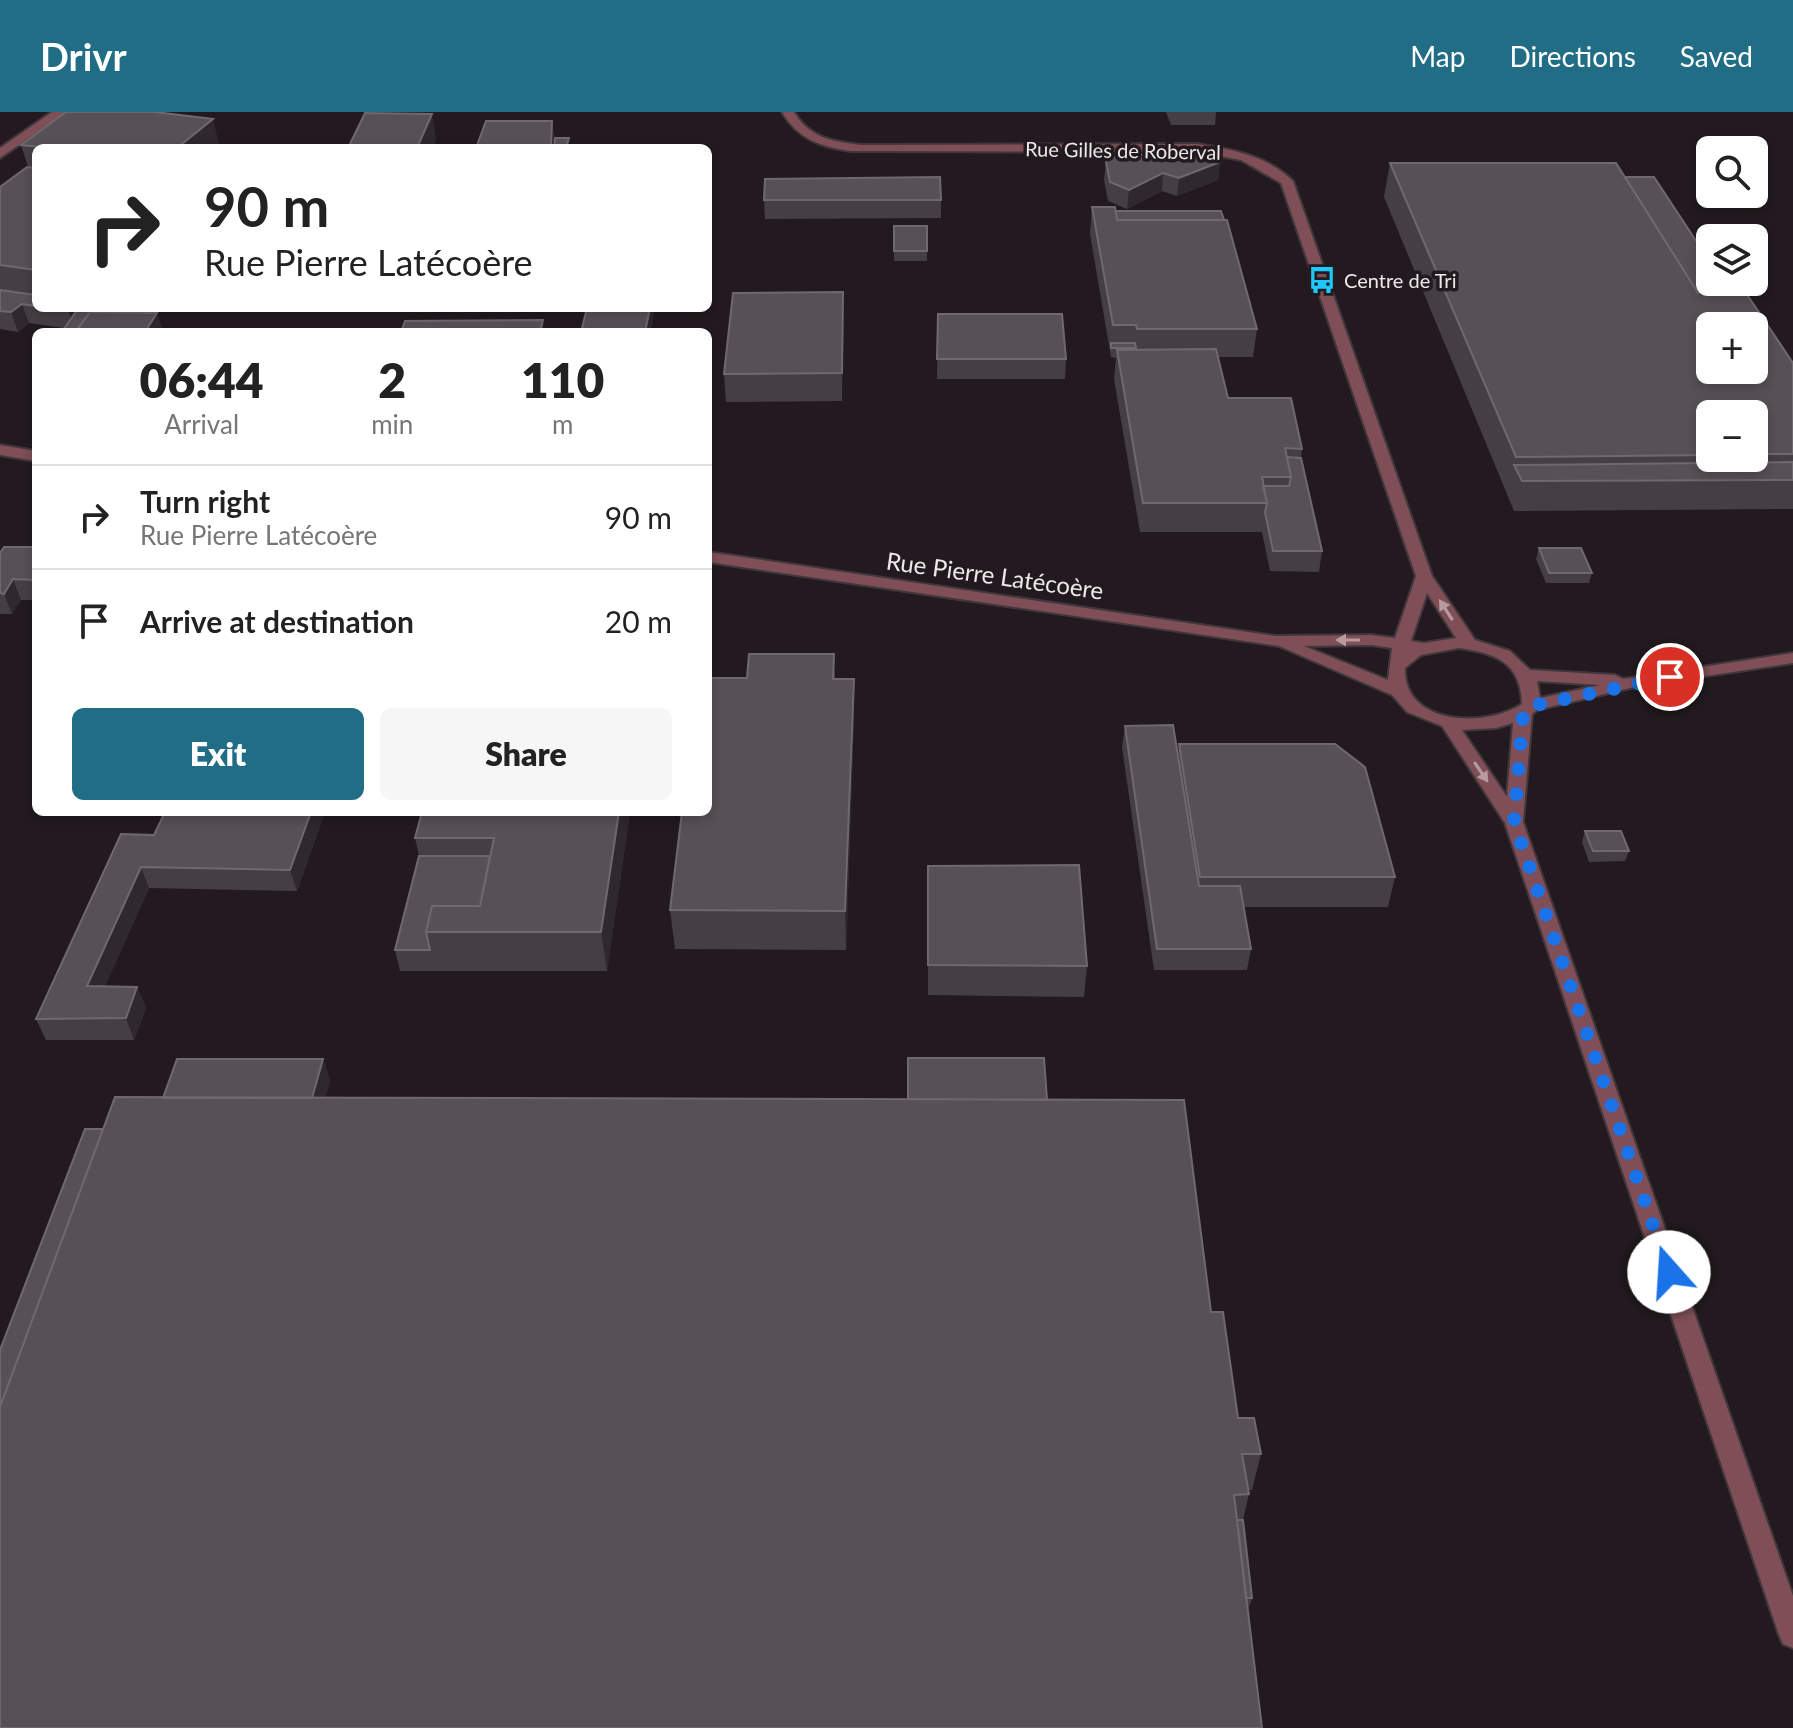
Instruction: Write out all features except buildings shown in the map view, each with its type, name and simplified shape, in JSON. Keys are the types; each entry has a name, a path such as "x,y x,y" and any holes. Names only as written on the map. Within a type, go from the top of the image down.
{"street":[{"path":"0,154 60,112"},
{"name":"Rue Gilles de Roberval","path":"788,112 793,125 811,138 832,146 862,149 1197,148 1233,152 1266,165 1287,181 1424,576 1468,643"},
{"path":"0,450 32,455"},
{"name":"Rue Pierre Latécoère","path":"712,558 1275,641 1371,640 1412,646"},
{"path":"1424,576 1412,646 1399,664 1396,678 1401,692 1420,710 1448,722 1490,726 1527,710 1639,681 1793,658"},
{"name":"Rue Pierre Latécoère","path":"1275,641 1401,692"},
{"path":"1412,646 1468,643 1513,661 1528,675 1534,691 1527,710 1514,822"},
{"path":"1528,675 1639,681"},
{"path":"1448,722 1514,822 1793,1635"}],"place":[{"name":"Centre de Tri","path":"1322,280"}],"route":[{"path":"1669,1272 1514,822 1523,744 1523,714 1531,706 1639,681 1670,677"}]}
